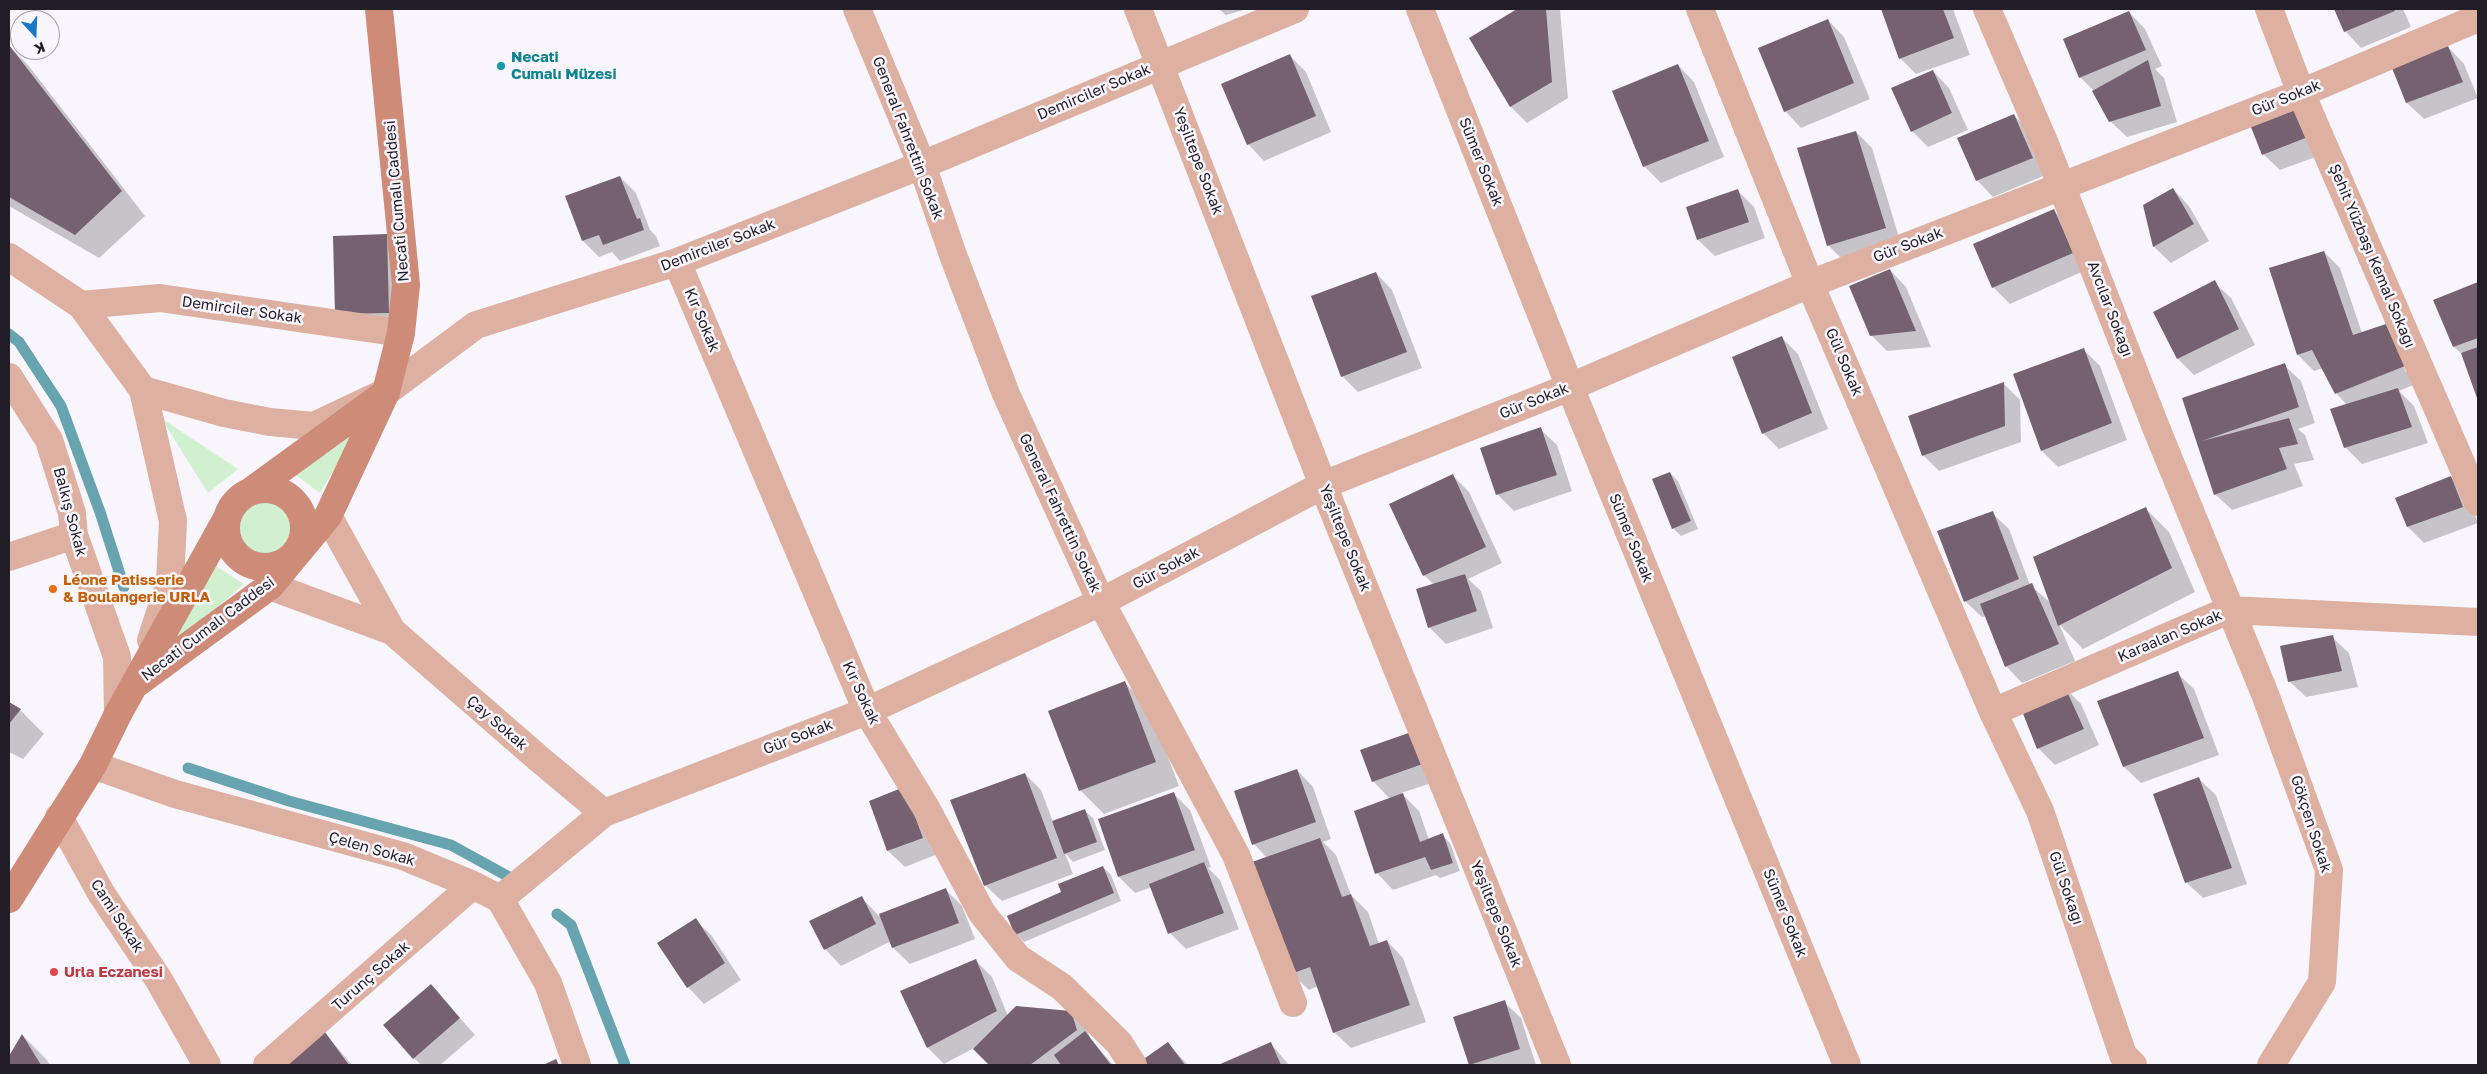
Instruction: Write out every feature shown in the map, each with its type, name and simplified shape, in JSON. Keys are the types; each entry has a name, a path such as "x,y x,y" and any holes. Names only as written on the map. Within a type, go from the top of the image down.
{"street":[{"name":"Necati Cumalı Caddesi","path":"136,684 270,586 328,516 386,392 401,333 406,285 379,9"},
{"name":"General Fahrettin Sokak","path":"857,9 922,165 952,255 1006,394 1101,602 1236,855 1293,1003"},
{"name":"Yeşiltepe Sokak","path":"1138,9 1161,64 1323,485 1558,1065"},
{"name":"Demirciler Sokak","path":"142,390 270,422 314,426 386,392 476,325 677,262 922,165 1295,9"},
{"name":"Sümer Sokak","path":"1420,9 1570,387 1847,1065"},
{"name":"Gül Sokak","path":"1700,9 1810,284 1993,712"},
{"name":"Avcılar Sokağı","path":"1987,9 2061,185 2230,610"},
{"name":"Şehit Yüzbaşı Kemal Sokağı","path":"2270,9 2301,93 2478,502"},
{"name":"Gür Sokak","path":"500,900 604,813 867,711 1101,602 1323,485 1570,387 1810,284 2301,93 2478,18"},
{"path":"9,256 81,305 142,390 173,521 170,582 136,684"},
{"name":"Kır Sokak","path":"677,262 867,711 926,808 982,913 1018,958 1062,987 1119,1043 1133,1065"},
{"name":"Demirciler Sokak","path":"81,305 160,298 401,333"},
{"name":"Balkış Sokak","path":"9,377 49,440 72,513 74,535 117,657 118,714"},
{"name":"Necati Cumalı Caddesi","path":"11,890 93,765 118,714 234,503 386,392"},
{"name":"Necati Cumalı Caddesi","path":"227,518 225,528 227,542 234,553 244,562 258,567 271,567 284,563 299,550 305,532 304,519 299,508 291,498 281,492 269,489 251,491"},
{"name":"Çay Sokak","path":"328,516 392,631 604,813"},
{"path":"9,557 74,535"},
{"name":"Çay Sokak","path":"270,586 392,631"},
{"name":"Karaalan Sokak","path":"1993,712 2230,610 2478,622"},
{"name":"Gökçen Sokak","path":"2230,610 2265,694 2330,870 2322,982 2271,1065"},
{"name":"Gül Sokağı","path":"1993,712 2040,811 2123,1055 2133,1065"},
{"name":"Çelen Sokak","path":"93,765 175,794 403,856 473,885 500,900"},
{"name":"Cami Sokak","path":"59,817 101,893 159,980 207,1065"},
{"name":"Turunç Sokak","path":"267,1065 473,885"},
{"path":"500,900 548,983 577,1065"}],"green space":[{"path":"161,418 238,469 208,493"},
{"path":"360,427 320,493 293,473"},
{"path":"262,501 272,501 282,505 290,513 294,528 290,543 282,551 272,555 262,555 252,551 244,543 240,533 240,523 244,513 252,505"},
{"path":"213,564 244,584 163,655"}],"building":[{"path":"1517,9 1546,9 1552,82 1510,107 1469,38"},
{"path":"1881,9 1943,9 1954,38 1899,59"},
{"path":"2334,9 2394,9 2395,11 2344,32"},
{"path":"2129,11 2146,50 2079,78 2063,39"},
{"path":"1828,19 1854,83 1784,112 1758,48"},
{"path":"9,45 10,60 21,60 122,191 75,235 9,197"},
{"path":"2448,46 2463,82 2406,103 2392,68"},
{"path":"1290,54 1316,116 1247,145 1221,84"},
{"path":"2148,60 2161,106 2109,122 2092,91"},
{"path":"1678,64 1709,141 1643,167 1612,91"},
{"path":"1933,70 1952,113 1911,132 1891,88"},
{"path":"2302,103 2313,135 2262,155 2249,122"},
{"path":"2014,114 2033,158 1976,181 1957,138"},
{"path":"1856,131 1886,228 1827,246 1797,148"},
{"path":"620,176 637,219 640,218 644,230 603,245 599,235 582,241 565,196"},
{"path":"2173,188 2194,224 2153,247 2143,205"},
{"path":"1738,189 1749,222 1697,240 1686,207"},
{"path":"2054,209 2073,253 1992,288 1973,244"},
{"path":"387,234 389,313 335,314 333,236"},
{"path":"2324,251 2353,335 2386,324 2405,366 2335,394 2312,350 2297,355 2269,268"},
{"path":"1890,269 1916,331 1870,336 1849,286"},
{"path":"1376,272 1407,352 1341,377 1311,296"},
{"path":"2215,280 2239,329 2177,359 2153,312"},
{"path":"2478,282 2478,338 2453,347 2433,300"},
{"path":"1782,336 1812,413 1762,434 1732,357"},
{"path":"2478,347 2478,401 2461,353"},
{"path":"2084,348 2112,423 2041,451 2013,374"},
{"path":"2285,363 2299,407 2202,441 2289,418 2298,444 2279,448 2287,469 2214,495 2182,398"},
{"path":"2004,382 2005,426 1922,456 1908,416"},
{"path":"2398,388 2412,427 2344,448 2330,409"},
{"path":"1541,427 1557,475 1496,495 1480,448"},
{"path":"1670,472 1691,521 1672,529 1652,479"},
{"path":"1453,474 1486,547 1423,576 1389,504"},
{"path":"2451,476 2463,507 2407,527 2395,498"},
{"path":"2146,507 2172,568 2058,626 2033,557"},
{"path":"1993,511 2019,579 1964,602 1937,531"},
{"path":"1465,574 1477,611 1428,628 1416,589"},
{"path":"2032,583 2059,644 2005,667 1980,604"},
{"path":"2333,635 2342,671 2288,682 2280,646"},
{"path":"2178,671 2204,738 2123,767 2097,701"},
{"path":"1125,681 1156,762 1079,791 1048,711"},
{"path":"2065,687 2084,729 2037,749 2020,706"},
{"path":"9,702 21,709 9,724"},
{"path":"1417,730 1428,762 1372,782 1360,750"},
{"path":"1297,769 1316,822 1252,845 1234,791"},
{"path":"1025,773 1057,858 984,886 950,800"},
{"path":"2199,777 2232,868 2185,883 2153,794"},
{"path":"904,787 923,838 887,851 869,801"},
{"path":"1174,792 1195,850 1118,877 1098,819"},
{"path":"1403,793 1420,842 1443,833 1453,863 1431,870 1425,857 1375,874 1354,811"},
{"path":"1085,809 1097,842 1064,854 1052,821"},
{"path":"1320,838 1342,897 1351,894 1370,946 1387,940 1410,1005 1333,1033 1310,967 1291,974 1252,862"},
{"path":"1204,862 1224,913 1168,934 1149,884"},
{"path":"1103,866 1114,893 1015,935 1007,916 1061,892 1058,884"},
{"path":"946,888 959,923 892,948 879,914"},
{"path":"862,896 876,924 824,950 809,921"},
{"path":"696,918 725,963 687,988 657,943"},
{"path":"976,959 997,1011 927,1048 900,991"},
{"path":"431,984 460,1018 413,1059 383,1025"},
{"path":"1505,1000 1520,1049 1469,1065 1453,1017"},
{"path":"1016,1006 1071,1011 1077,1030 1030,1065 989,1065 973,1049"},
{"path":"322,1028 349,1065 282,1065"},
{"path":"1085,1031 1111,1065 1061,1065 1054,1055"},
{"path":"22,1034 41,1065 9,1065 9,1056"},
{"path":"1168,1042 1185,1065 1140,1065 1138,1063"},
{"path":"1271,1042 1281,1065 1218,1065"},
{"path":"556,1059 559,1065 543,1065"}],"waterway":[{"path":"9,334 19,342 61,406 100,512 124,587"},
{"path":"188,768 289,801 451,845 520,883"},
{"path":"557,914 571,925 625,1065"}],"place":[{"name":"Necati Cumalı Müzesi","path":"501,66"},
{"name":"Léone Patisserie & Boulangerie URLA","path":"53,589"},
{"name":"Urla Eczanesi","path":"54,972"}]}
